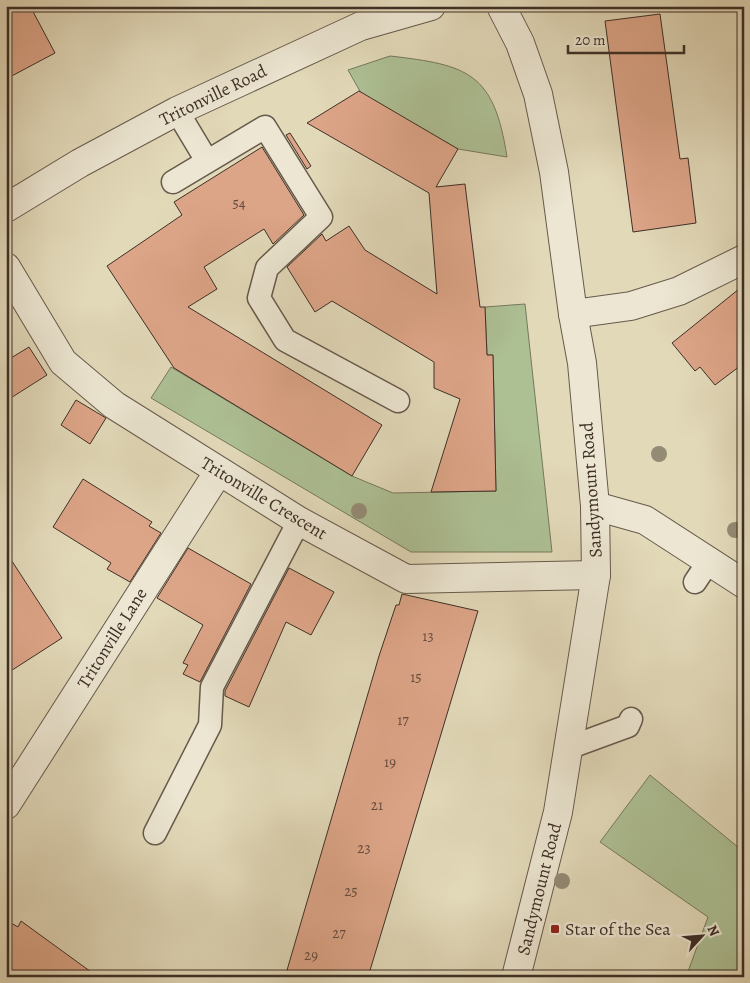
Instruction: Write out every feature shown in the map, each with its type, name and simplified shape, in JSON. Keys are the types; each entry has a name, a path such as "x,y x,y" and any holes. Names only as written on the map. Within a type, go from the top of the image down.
{"street":[{"name":"Tritonville Road","path":"6,208 80,163 177,111 360,26 431,6"},
{"name":"Sandymount Road","path":"501,6 520,43 538,94 554,172 573,314 582,363 595,506 596,575 558,812 516,977"},
{"path":"573,314 631,306 679,291 744,259"},
{"name":"Tritonville Crescent","path":"6,267 63,362 114,405 298,521 406,579 596,575"},
{"name":"Tritonville Lane","path":"6,805 219,472"},
{"path":"595,506 645,520 702,572 744,584"}],"lane":[{"path":"177,111 207,161"},
{"path":"173,182 265,127 321,216 267,268 258,298 285,340 398,401"},
{"path":"156,833 210,725 212,687 298,521"},
{"path":"568,748 628,726 631,719"}],"green space":[{"path":"390,56 440,64 458,70 473,78 485,91 494,107 507,157 458,149 361,93 348,70"},
{"path":"525,304 552,552 411,552 151,398 171,367 352,476 393,493 496,491 493,355 487,355 485,307"},
{"path":"650,775 744,852 744,977 686,977 708,917 600,842"}],"building":[{"path":"19,6 30,6 55,53 6,79 6,13"},
{"path":"660,14 680,159 688,158 696,223 633,232 605,21"},
{"path":"359,91 458,149 436,187 465,184 480,307 485,307 487,355 493,355 496,491 431,492 460,399 434,388 434,362 332,301 315,312 287,267 322,234 326,241 349,226 365,250 437,294 429,193 307,123"},
{"path":"290,133 311,166 307,169 286,135"},
{"path":"262,147 304,215 273,244 264,229 204,267 217,289 188,307 382,425 352,476 174,368 107,266 182,215 174,202"},
{"path":"744,285 744,363 715,385 700,367 695,371 672,343"},
{"path":"29,347 47,375 6,401 6,361"},
{"path":"76,400 106,418 90,444 61,425"},
{"path":"83,479 152,522 149,526 161,533 130,582 107,569 111,563 53,527"},
{"path":"188,548 251,584 200,682 183,674 188,665 183,663 203,625 157,598"},
{"path":"6,552 62,638 6,674"},
{"path":"289,568 334,592 311,635 286,622 249,707 225,696 225,691"},
{"path":"402,594 478,611 368,977 285,977 379,656 396,605 399,605"},
{"path":"6,920 18,927 21,921 98,977 6,977"}],"place":[{"name":"Star of the Sea","path":"555,929"}]}
